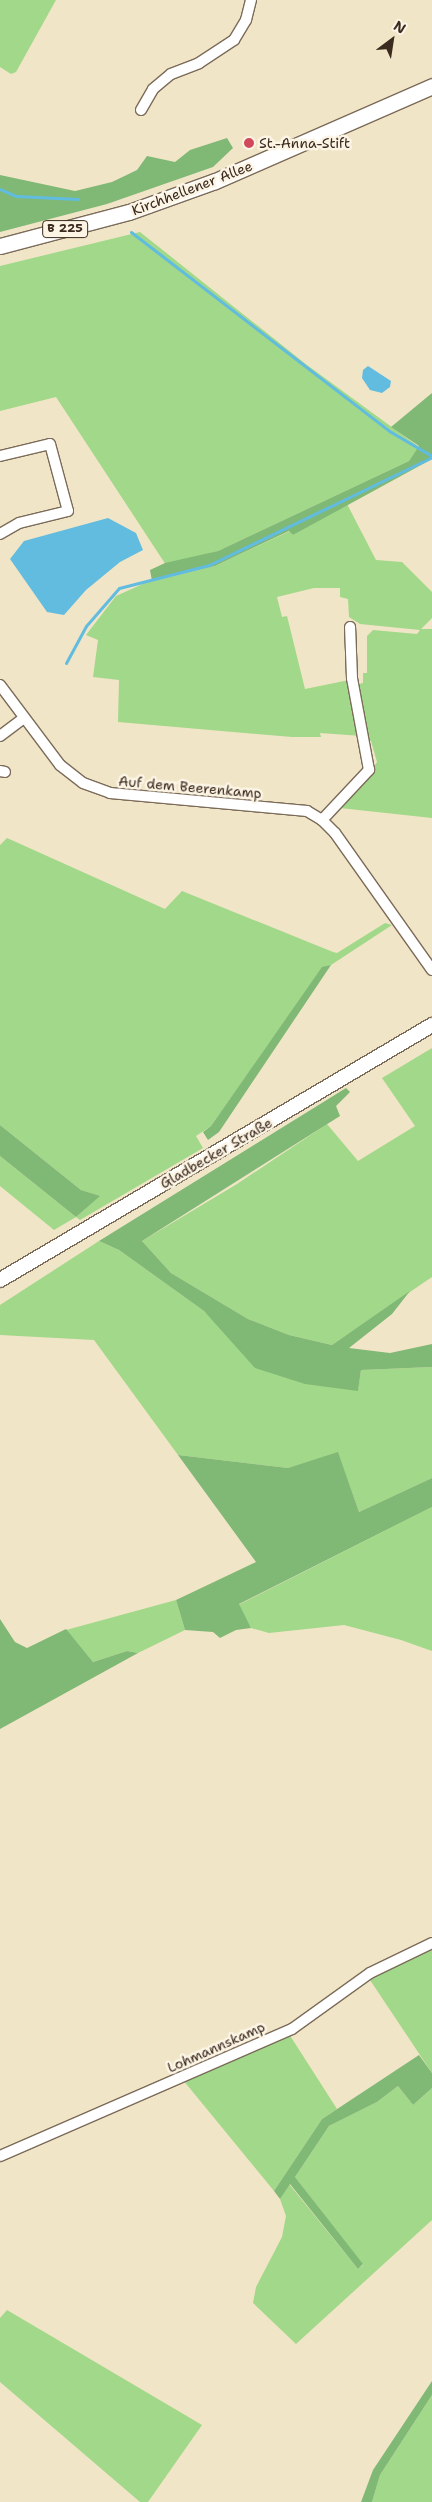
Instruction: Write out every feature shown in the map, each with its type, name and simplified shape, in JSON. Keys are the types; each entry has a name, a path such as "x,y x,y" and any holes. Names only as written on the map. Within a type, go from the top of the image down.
{"main road":[{"name":"Kirchhellener Allee","path":"0,246 130,212 215,181 432,86"},
{"name":"Gladbecker Straße","path":"0,1280 432,1025"}],"street":[{"path":"141,110 153,89 171,74 199,63 234,40 246,20 251,0"},
{"path":"0,456 50,444 68,511 20,523 0,534"},
{"path":"322,820 369,770 352,678 350,627"},
{"name":"Auf dem Beerenkamp","path":"0,685 60,764 83,783 110,793 307,811 322,820 335,833 432,970"},
{"path":"0,736 24,718"},
{"name":"Lohmannskamp","path":"0,2156 292,2029 370,1973 432,1943"}],"green space":[{"path":"0,0 56,0 16,72 11,74 0,67"},
{"path":"227,138 233,148 213,167 107,204 0,232 0,175 75,191 112,182 137,170 147,156 175,162 190,150"},
{"path":"140,232 307,365 419,447 409,461 218,551 166,565 56,397 0,411 0,266"},
{"path":"432,393 432,459 293,535 289,531 215,566 152,581 150,570 165,563 218,551 409,461 419,446 391,427"},
{"path":"347,504 376,560 402,562 432,592 432,618 421,629 432,629 432,818 340,808 365,780 377,762 371,741 368,740 356,685 363,683 363,673 367,673 367,636 373,630 417,634 420,630 360,624 349,617 348,599 340,597 340,588 314,588 277,597 282,617 287,616 305,689 349,680 362,736 320,733 321,737 292,737 118,722 119,680 93,677 98,640 86,635 116,596 145,583 215,566 290,531 293,535"},
{"path":"7,838 165,909 182,891 337,953 385,923 392,925 331,965 322,968 211,1126 196,1136 203,1148 80,1220 76,1217 99,1196 81,1190 0,1125 0,845"},
{"path":"331,965 219,1132 208,1140 203,1132 211,1126 322,967"},
{"path":"432,1048 432,1277 332,1345 289,1335 248,1319 171,1273 142,1241 237,1184 327,1124 358,1161 415,1126 382,1078"},
{"path":"346,1088 350,1092 336,1106 340,1116 142,1241 171,1273 248,1319 289,1335 332,1345 410,1291 392,1314 349,1348 390,1353 432,1344 432,1367 361,1370 358,1391 305,1384 255,1368 204,1311 119,1250 99,1241"},
{"path":"0,1125 81,1190 100,1196 76,1217 0,1156"},
{"path":"0,1156 76,1217 54,1230 0,1186"},
{"path":"99,1241 119,1250 204,1311 224,1331 358,1390 361,1370 432,1367 432,1478 359,1512 338,1453 288,1468 178,1455 94,1340 0,1335 0,1305"},
{"path":"338,1452 359,1512 432,1478 432,1507 239,1604 251,1628 236,1630 220,1638 213,1632 185,1630 176,1600 256,1562 178,1455 288,1468"},
{"path":"432,1507 432,1651 401,1640 344,1625 269,1633 251,1628 238,1605"},
{"path":"176,1600 185,1630 138,1653 127,1651 93,1662 66,1630"},
{"path":"0,1619 15,1642 27,1648 66,1629 93,1662 127,1651 138,1653 0,1729"},
{"path":"432,1949 432,2073 370,1980 396,1961"},
{"path":"289,2034 337,2109 322,2119 274,2191 183,2080"},
{"path":"419,2055 432,2073 432,2088 413,2105 398,2086 377,2102 329,2126 295,2177 363,2264 358,2269 290,2184 280,2199 274,2191 322,2119"},
{"path":"398,2086 413,2105 432,2088 432,2220 296,2344 253,2303 256,2287 282,2237 286,2216 280,2199 289,2184 358,2269 363,2265 295,2177 329,2126 377,2102"},
{"path":"7,2310 202,2425 148,2502 140,2502 0,2382 0,2318"},
{"path":"432,2381 432,2395 380,2475 372,2502 361,2502 373,2470"},
{"path":"432,2395 432,2502 372,2502 380,2475"}],"water":[{"path":"368,366 391,381 390,387 382,393 370,390 362,378 363,370"},
{"path":"108,518 136,533 143,550 120,562 86,590 64,615 47,612 10,559 24,541"}],"waterway":[{"path":"0,189 16,196 78,199"},
{"path":"131,232 391,432 432,456"},
{"path":"66,663 86,626 119,588 209,565 432,457"}],"place":[{"name":"St.-Anna-Stift","path":"249,143"}]}
